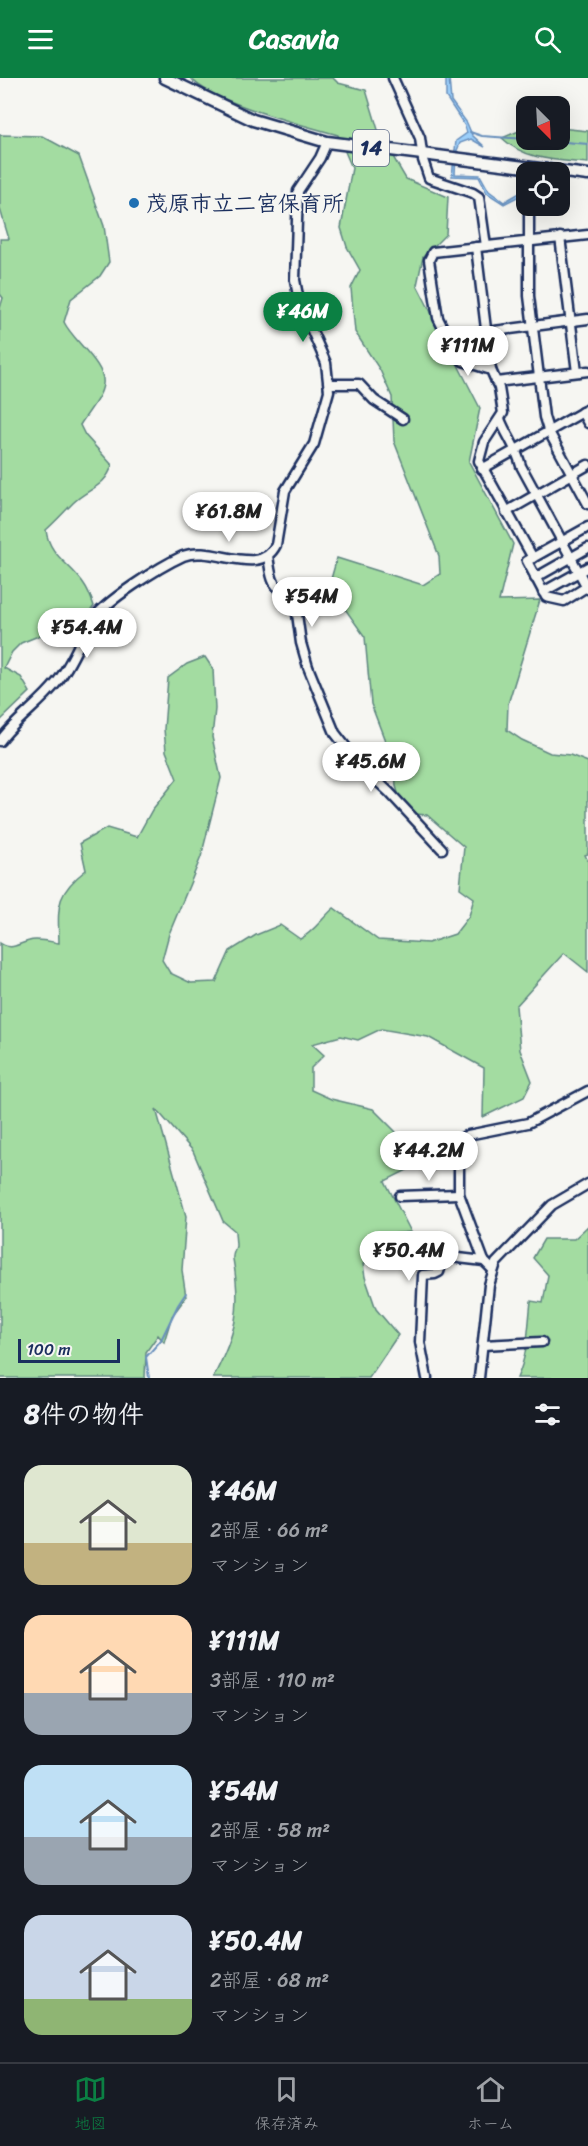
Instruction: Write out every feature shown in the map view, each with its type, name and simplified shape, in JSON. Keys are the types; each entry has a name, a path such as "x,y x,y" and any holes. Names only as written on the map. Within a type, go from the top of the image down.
{"main road":[{"name":"14","path":"165,78 253,120 327,142 516,168"},
{"name":"14","path":"570,173 588,175"}],"street":[{"path":"393,78 420,138 429,178 473,192 479,197 486,246"},
{"path":"0,741 57,683 92,620 118,595 193,552 255,561 268,556 276,545 285,491 310,452 317,436 329,384 326,363 299,301 295,280 298,191 320,158 327,142"},
{"path":"529,216 529,296 544,417 548,430 588,504"},
{"path":"490,370 463,362 447,337 438,318 429,260 433,252 588,235"},
{"path":"560,237 577,372"},
{"path":"476,247 490,370 502,405 500,419 481,447 479,461 533,558"},
{"path":"447,337 588,319"},
{"path":"496,382 588,371"},
{"path":"329,384 359,384 374,400 403,419"},
{"path":"482,469 585,410 588,423"},
{"path":"500,419 517,449 520,466 562,542 588,587 564,601 546,597 527,561 562,542 588,527"},
{"path":"506,512 588,465"},
{"path":"535,578 588,548"},
{"path":"268,556 274,585 282,592 291,592 298,600 297,614 301,643 335,733 355,759 442,849"},
{"path":"543,592 588,567"},
{"path":"493,1270 484,1261 459,1194 459,1140 468,1135 528,1123 588,1091"},
{"path":"479,1378 493,1270 496,1263 543,1214 564,1197 588,1184"},
{"path":"400,1196 459,1194"},
{"path":"427,1378 420,1342 423,1275 439,1272 443,1260 450,1257 484,1261"},
{"path":"483,1345 542,1342"}],"green space":[{"path":"191,78 333,78 338,83 366,90 379,133 406,179 448,197 446,234 423,257 417,285 480,408 469,462 513,544 499,601 540,600 508,704 507,730 550,753 570,755 588,762 588,854 585,855 588,861 588,972 564,953 516,1006 520,1050 532,1081 524,1097 483,1117 484,1068 428,1037 381,1029 358,1040 341,1036 312,1044 324,1055 311,1068 311,1090 331,1099 373,1109 398,1134 421,1163 385,1181 411,1232 391,1234 399,1257 363,1264 376,1309 398,1335 369,1378 213,1378 227,1348 235,1321 237,1292 233,1254 236,1246 235,1231 223,1221 193,1151 156,1109 186,1216 182,1270 186,1297 172,1316 164,1342 158,1335 146,1352 145,1378 0,1378 0,943 11,947 32,940 59,943 60,902 69,886 86,870 80,843 107,828 137,837 152,810 177,779 166,751 164,729 168,678 187,664 205,657 213,669 215,709 212,737 221,778 201,857 169,934 162,960 170,973 191,983 216,982 230,951 256,935 280,925 300,939 334,908 378,940 428,943 455,934 469,916 474,898 460,888 464,847 427,815 404,813 396,786 395,767 371,704 365,637 338,599 331,579 337,558 423,585 440,574 439,556 394,441 392,397 380,370 355,332 351,288 360,270 347,247 341,228 352,168 338,135 237,104 201,87"},
{"path":"570,129 588,131 588,163 553,160 519,150 570,150"},
{"path":"516,132 516,148 511,146 502,138"},
{"path":"0,135 42,136 79,156 104,226 109,262 100,276 71,299 64,322 94,360 103,376 100,394 80,425 85,435 112,465 101,483 78,498 46,530 51,547 79,577 89,592 94,606 86,617 21,643 12,652 4,668 21,677 30,692 0,721 0,308 3,298 0,294 0,239 9,239 0,209"},
{"path":"588,1226 588,1378 517,1378 525,1350 531,1301 543,1303 548,1275 533,1258 544,1239 574,1239"}],"water":[{"path":"446,78 449,78 451,101 467,123 472,135 485,147 471,139 460,143 456,153 455,174 480,175 489,191 504,202 516,195 516,198 504,204 487,193 479,177 452,176 456,141 467,133 446,97"}],"waterway":[{"path":"470,132 482,136 516,138"},
{"path":"570,142 588,144"},
{"path":"149,1378 146,1357 161,1340 186,1293"}],"place":[{"name":"茂原市立二宮保育所","path":"134,203"}]}
